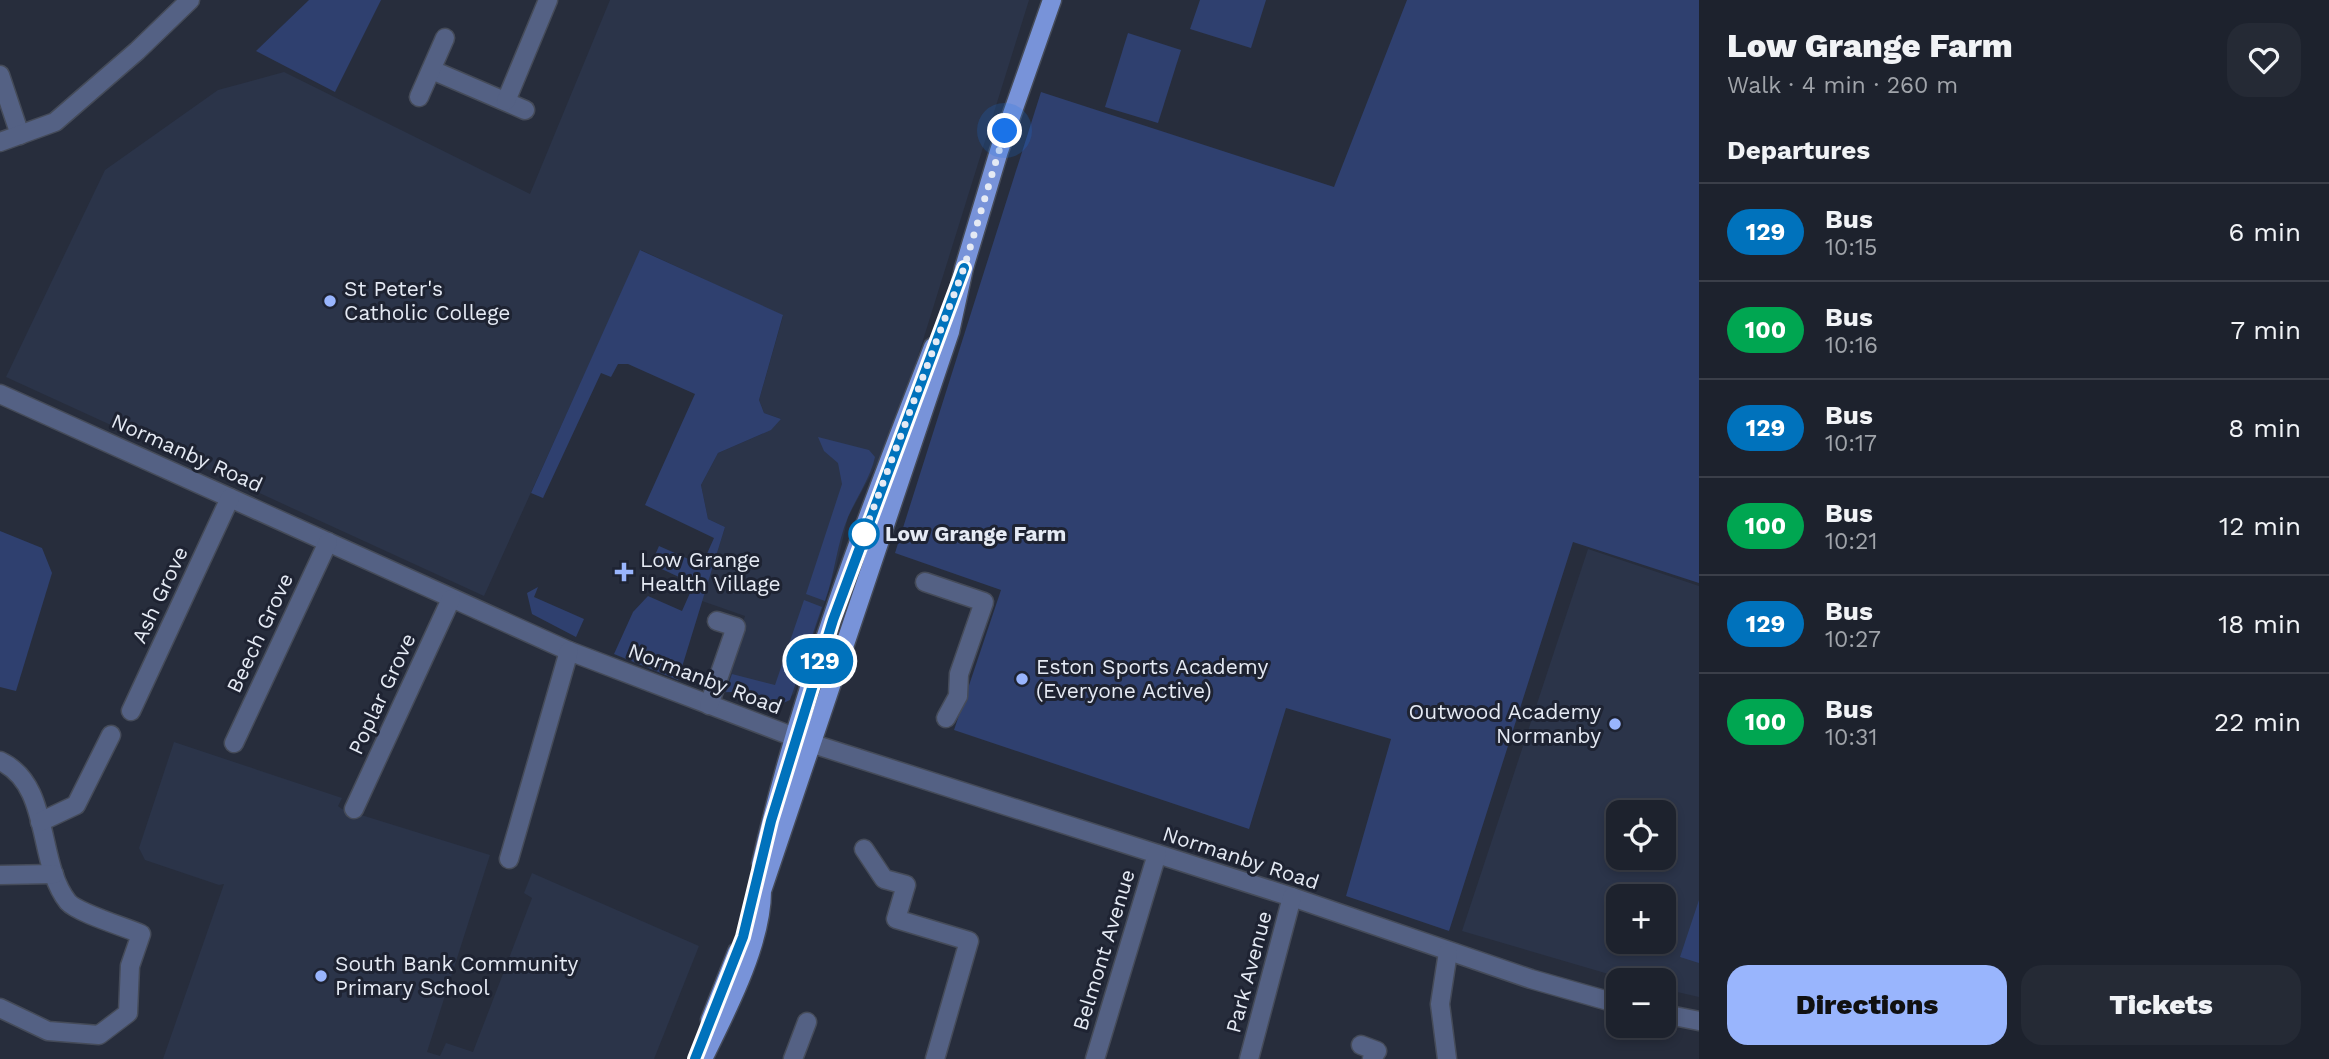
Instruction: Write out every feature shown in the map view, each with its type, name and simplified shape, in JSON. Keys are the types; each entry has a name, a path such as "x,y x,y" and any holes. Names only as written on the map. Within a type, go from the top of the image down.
{"main road":[{"path":"695,1059 743,937 771,821 802,741 840,662 950,332 964,268 1017,92 1052,0"},
{"path":"703,1059 735,993 760,919 762,891 802,741"}],"street":[{"path":"0,142 55,122 137,51 190,0"},
{"path":"506,101 548,0"},
{"path":"419,97 445,38"},
{"path":"432,70 524,110"},
{"path":"0,75 20,135"},
{"name":"Normanby Road","path":"0,394 569,651 802,741 1292,897 1448,952 1606,1000"},
{"name":"Ash Grove","path":"131,712 230,498"},
{"name":"Beech Grove","path":"234,743 328,542"},
{"path":"925,582 984,602 959,674 958,696 946,718"},
{"name":"Poplar Grove","path":"354,809 451,599"},
{"path":"709,705 736,627 717,621"},
{"path":"509,859 569,651"},
{"path":"40,822 76,806 111,735"},
{"path":"0,761 24,778 40,822 55,881 70,904 141,934 130,966 128,1013 99,1035 48,1031 0,1007"},
{"path":"864,849 884,879 906,885 896,919 969,941 935,1059"},
{"name":"Belmont Avenue","path":"1095,1059 1157,855"},
{"path":"0,876 54,874"},
{"name":"Park Avenue","path":"1249,1059 1292,897"},
{"path":"1447,1059 1440,1004 1448,952"},
{"path":"1676,1016 1699,1021"},
{"path":"793,1059 807,1022"}],"shaded area":[{"path":"309,0 381,0 335,92 256,51"},
{"path":"610,0 1029,0 895,430 848,517 836,568 794,694 781,704 735,692 719,693 745,616 702,601 725,527 708,519 701,485 718,453 764,433 781,419 764,413 759,400 783,316 641,250 484,596 6,377 105,170 218,90 284,72 530,194"},
{"path":"1200,0 1266,0 1251,48 1190,29"},
{"path":"1407,0 1699,0 1699,583 1573,542 1449,931 1346,896 1391,739 1286,708 1249,829 954,730 1001,590 895,553 1041,92 1334,187"},
{"path":"1128,33 1181,50 1158,123 1105,107"},
{"path":"640,250 783,315 759,400 764,413 781,419 771,430 718,453 701,485 708,519 725,527 678,680 614,654 633,612 648,596 682,611 694,584 651,564 659,546 702,565 714,538 645,505 695,394 628,364 618,364 611,377 601,373 543,498 531,493"},
{"path":"818,437 869,450 875,457 844,527 825,601 806,594 842,484 838,463 824,451"},
{"path":"0,531 42,548 52,573 16,691 0,687"},
{"name":"Outwood Academy Normanby","path":"1588,549 1699,586 1699,997 1676,992 1676,968 1606,968 1606,973 1462,931"},
{"path":"538,587 534,597 584,619 576,637 532,614 527,593"},
{"path":"804,600 822,607 790,700 781,704 726,692 732,674 775,685"},
{"path":"174,742 342,798 338,806 342,809 490,855 427,1052 440,1056 446,1043 473,1052 532,898 524,893 532,873 699,946 654,1059 163,1059 224,884 219,885 145,860 139,848"},
{"path":"1699,900 1699,963 1680,957"}],"bus line":[{"name":"129","path":"695,1059 743,937 771,821 833,620 929,356 964,268"}],"place":[{"name":"St Peter's Catholic College","path":"330,301"},
{"name":"Low Grange Farm","path":"864,534"},
{"name":"Low Grange Health Village","path":"624,572"},
{"name":"Eston Sports Academy (Everyone Active)","path":"1022,679"},
{"name":"Outwood Academy Normanby","path":"1615,724"},
{"name":"South Bank Community Primary School","path":"321,976"}],"route":[{"path":"864,534 860,544 964,268 1005,131"}]}
